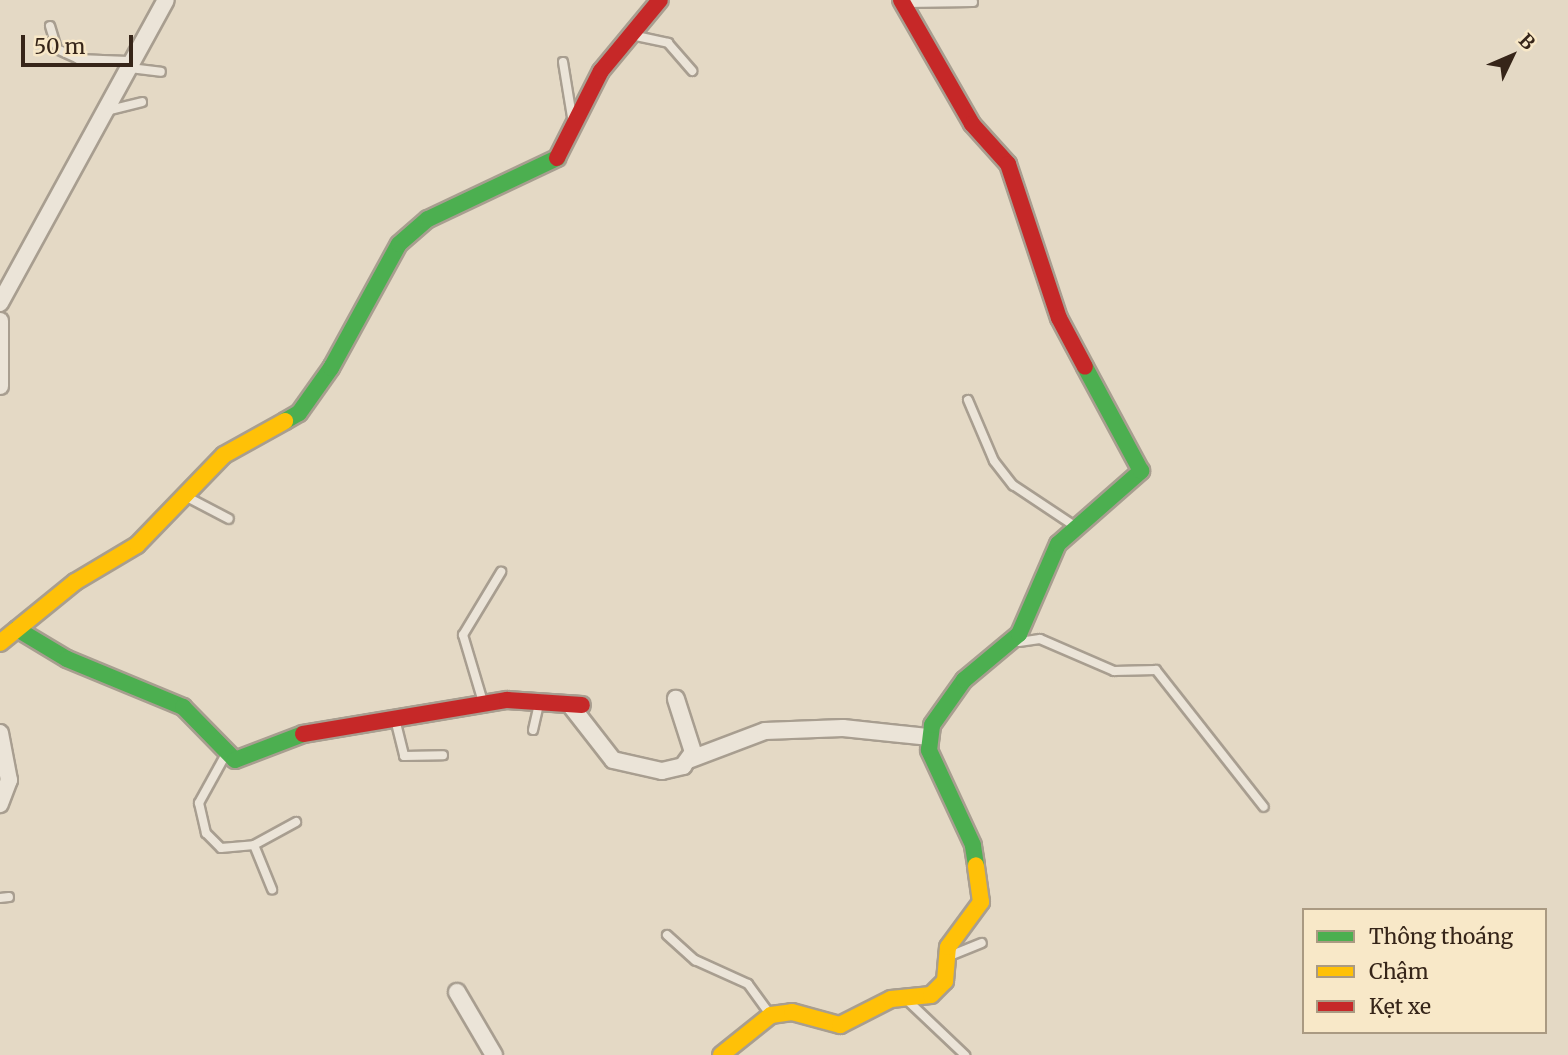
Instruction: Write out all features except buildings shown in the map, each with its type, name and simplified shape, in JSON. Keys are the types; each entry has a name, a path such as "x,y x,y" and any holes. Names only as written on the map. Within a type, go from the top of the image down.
{"street":[{"path":"0,303 127,65 166,0"},
{"path":"0,659 7,637 75,582 137,545 224,455 299,412 331,368 387,261 413,230 543,168 575,127 626,35 660,0"},
{"path":"902,1 972,124 1008,164 1059,318 1141,471 1076,527 1048,562 1010,645 953,692 928,737"},
{"path":"0,321 0,386"},
{"path":"7,637 183,707 226,754 235,760 309,732 484,704 576,705 613,760 662,771 765,731 843,728 928,737"},
{"path":"676,699 691,759"},
{"path":"0,733 9,780 0,804"},
{"path":"721,1055 771,1015 792,1012 840,1025 880,1002 931,995 945,981 952,938 981,902 973,845 928,737"},
{"path":"457,992 494,1055"}],"lane":[{"path":"902,1 973,2"},
{"path":"50,26 57,49 78,59 162,72"},
{"path":"626,35 668,43 692,71"},
{"path":"563,62 575,127"},
{"path":"101,114 142,102"},
{"path":"968,400 994,461 1013,485 1076,527"},
{"path":"185,495 229,519"},
{"path":"484,704 463,640 500,572"},
{"path":"1010,645 1040,639 1114,671 1156,670 1264,807"},
{"path":"533,730 540,703"},
{"path":"395,719 404,756 443,755"},
{"path":"226,754 199,803 199,818 221,848 254,845 296,822"},
{"path":"254,845 272,889"},
{"path":"667,934 695,960 748,984 771,1015"},
{"path":"949,956 982,943"},
{"path":"905,999 965,1055"}],"traffic: fast":[{"path":"285,421 299,413 331,368 399,244 428,219 557,158"},
{"path":"976,865 973,845 929,750 932,725 964,680 1019,634 1058,544 1141,471 1085,367"},
{"path":"17,629 67,659 183,707 235,760 303,734"}],"traffic: slow":[{"path":"0,643 75,582 137,545 224,455 285,421"},
{"path":"721,1055 771,1015 792,1012 840,1025 891,999 931,995 945,981 948,947 981,902 976,865"}],"traffic: jam":[{"path":"557,158 601,71 660,0"},
{"path":"901,0 972,124 1008,164 1059,318 1085,367"},
{"path":"303,734 507,700 582,705"}]}
